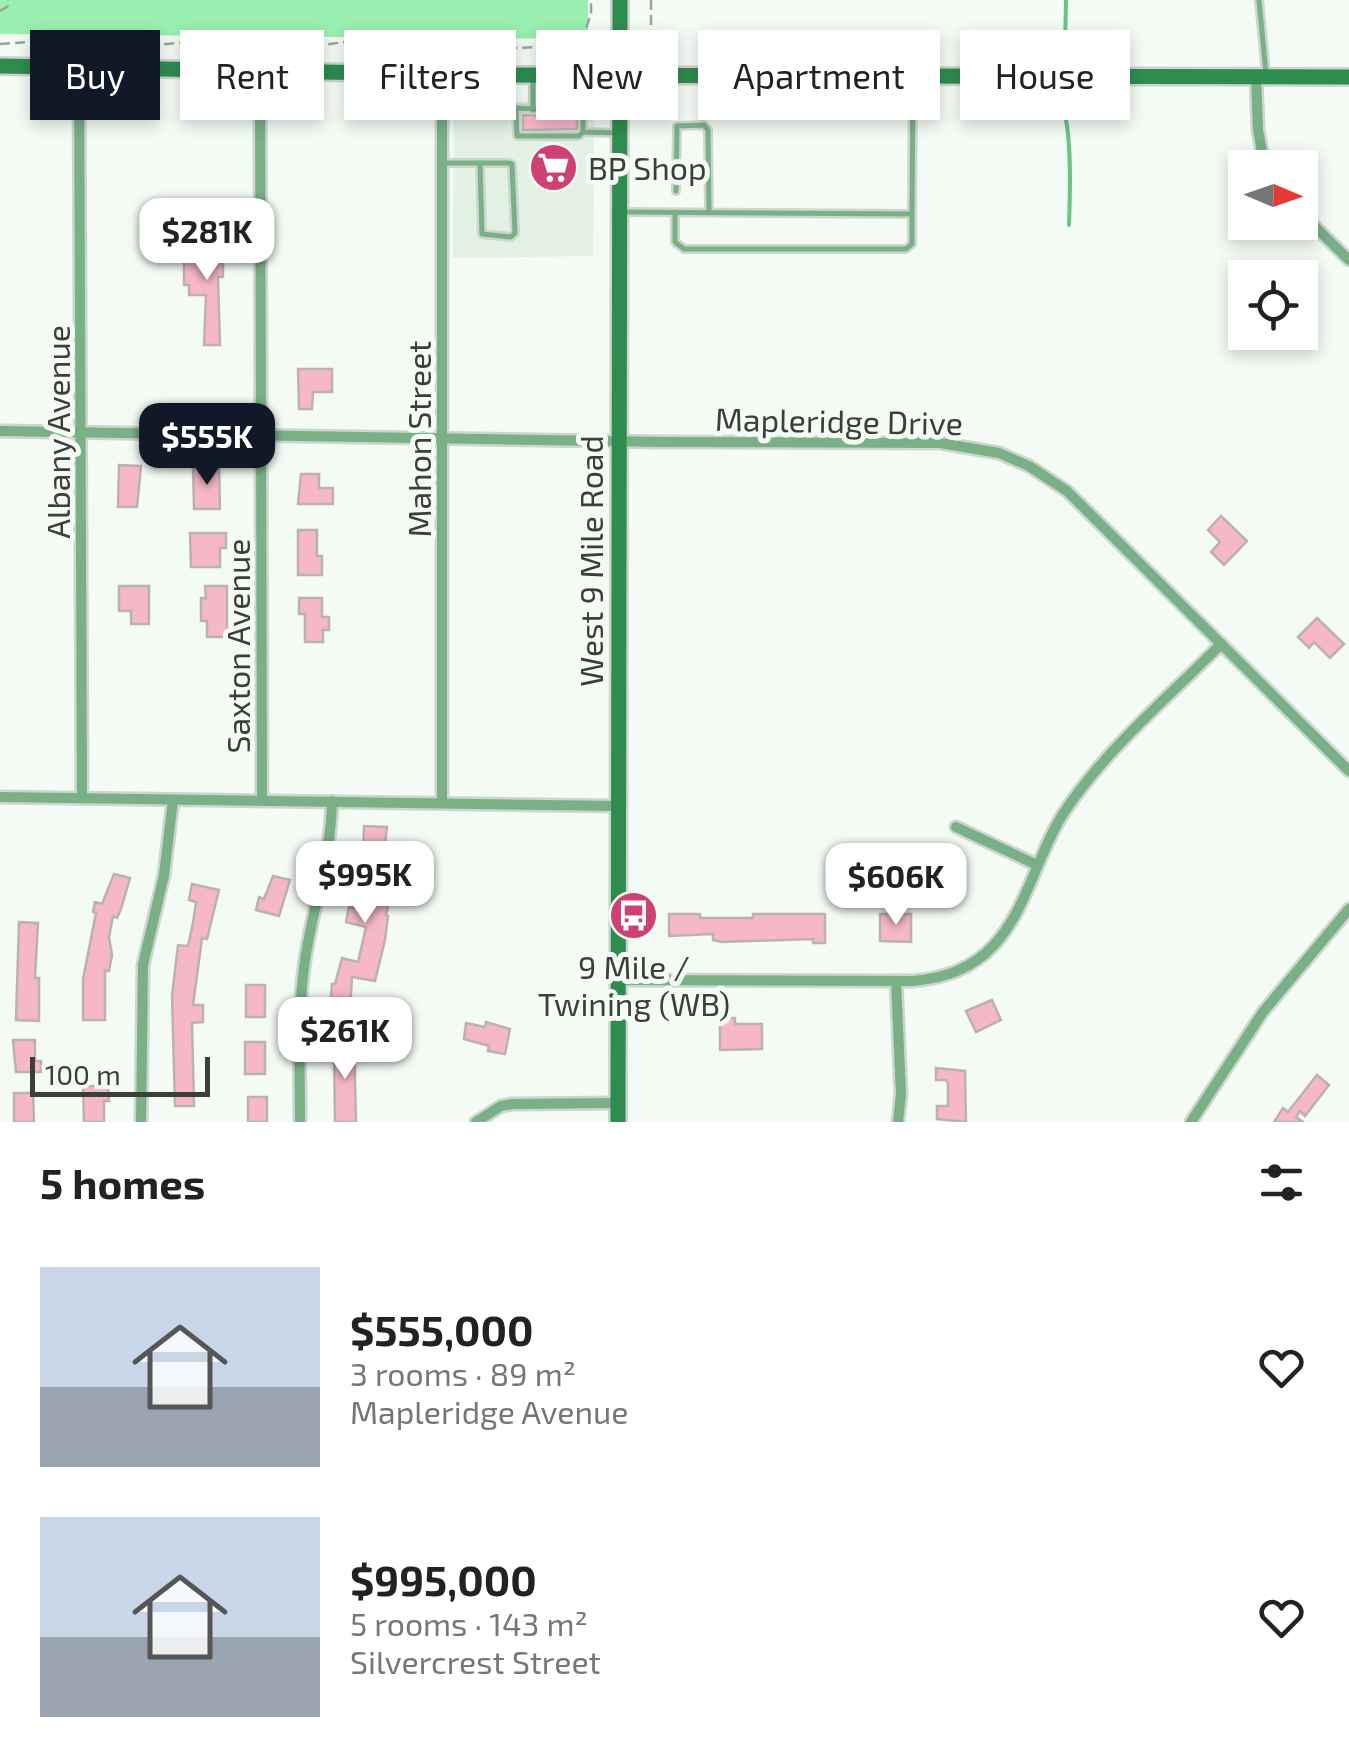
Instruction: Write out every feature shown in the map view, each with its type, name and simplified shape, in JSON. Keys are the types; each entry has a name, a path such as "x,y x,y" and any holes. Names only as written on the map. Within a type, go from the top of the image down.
{"main road":[{"name":"West 9 Mile Road","path":"620,0 620,30"},
{"path":"0,66 30,66"},
{"path":"516,75 533,75"},
{"path":"940,76 1349,77"},
{"name":"West 9 Mile Road","path":"618,1122 620,120"}],"street":[{"path":"1261,77 1258,130 1261,150"},
{"name":"Albany Avenue","path":"80,120 82,798"},
{"name":"Saxton Avenue","path":"260,120 262,800"},
{"name":"Mahon Street","path":"442,120 442,803"},
{"path":"1318,230 1349,260"},
{"name":"Mapleridge Drive","path":"0,431 940,443 999,453 1030,466 1066,491 1349,771"},
{"path":"618,980 896,981 943,977 981,958 1006,930 1062,816 1092,775 1222,644"},
{"path":"0,797 618,806"},
{"path":"141,1122 141,986 168,852 172,800"},
{"path":"300,1122 301,993 328,862 332,801"},
{"path":"956,827 1037,865"},
{"path":"1190,1122 1263,1012 1349,909"},
{"path":"896,981 901,1094 898,1122"},
{"path":"476,1122 501,1106 513,1104 618,1103"}],"lane":[{"path":"1259,0 1261,77"},
{"path":"533,75 533,110"},
{"path":"516,109 584,111 583,132 580,136 517,136 516,109"},
{"path":"674,213 674,242 684,249 906,249 912,244 913,120"},
{"path":"676,191 677,126 704,125 708,130 709,212"},
{"path":"583,132 620,133"},
{"path":"442,163 508,162 514,166 515,234 510,237 482,234 480,163"},
{"path":"620,212 912,214"}],"path":[{"path":"0,11 8,6 8,0"},
{"path":"586,30 591,0"},
{"path":"651,0 652,30"},
{"path":"0,44 45,41 114,49 219,39 298,48 345,42 392,49 536,47"}],"shaded area":[{"path":"516,101 536,101 536,120 594,120 593,256 453,258 454,120 516,120"}],"green space":[{"path":"0,0 588,0 588,30 536,30 536,39 516,38 516,30 344,30 344,37 324,37 324,30 180,30 180,36 160,35 160,30 30,30 30,34 0,34"}],"building":[{"path":"523,115 536,115 536,120 577,120 577,129 523,130"},
{"path":"537,154 571,154 571,178 537,178"},
{"path":"204,229 220,229 220,345 204,345 206,295 189,295 189,285 184,285 184,261 204,261"},
{"path":"298,369 332,369 332,392 313,392 312,409 299,409"},
{"path":"119,465 141,466 137,507 118,507"},
{"path":"219,467 220,509 194,509 193,468"},
{"path":"301,474 319,474 319,488 333,488 333,504 298,504"},
{"path":"1221,516 1247,541 1224,565 1211,552 1220,542 1208,530"},
{"path":"298,530 317,530 322,575 298,575"},
{"path":"190,533 226,533 226,548 220,548 220,567 191,567"},
{"path":"119,586 149,586 149,624 131,624 131,611 119,611"},
{"path":"205,586 227,586 227,637 207,637 207,621 201,621"},
{"path":"299,598 322,598 322,617 329,617 329,630 323,630 323,642 305,642 305,614 299,614"},
{"path":"1317,618 1344,644 1330,658 1314,642 1309,648 1298,637"},
{"path":"364,826 387,827 380,885 392,888 385,940 375,981 352,977 349,1025 329,1023 332,984 342,958 358,962 366,927 346,922 349,907 358,909 367,870 358,869 359,857 363,857"},
{"path":"114,874 130,878 117,918 113,916 109,937 112,955 109,971 105,970 105,1020 83,1020 83,979 95,902 102,904"},
{"path":"273,876 290,880 279,916 256,910 259,897 264,899"},
{"path":"192,884 219,890 207,939 202,938 193,1005 203,1005 203,1022 192,1023 194,1106 175,1106 172,996 178,945 188,946 193,923 196,902 189,900"},
{"path":"669,914 753,918 753,914 825,914 825,943 813,943 813,939 722,942 713,940 713,934 669,936"},
{"path":"880,914 911,914 911,942 880,941"},
{"path":"19,922 38,923 35,978 39,978 39,1021 16,1020"},
{"path":"246,985 265,985 265,1017 246,1017"},
{"path":"992,1000 1001,1020 976,1032 966,1011"},
{"path":"720,1018 735,1018 735,1024 762,1024 762,1049 720,1050"},
{"path":"486,1022 510,1029 505,1054 488,1051 489,1046 464,1039 466,1023 485,1027"},
{"path":"13,1040 35,1040 35,1061 41,1061 41,1072 16,1072"},
{"path":"245,1042 265,1042 265,1074 245,1074"},
{"path":"334,1042 354,1042 356,1122 335,1122"},
{"path":"936,1068 965,1071 966,1122 937,1119 937,1106 948,1106 948,1084 946,1080 936,1080"},
{"path":"1317,1075 1329,1085 1305,1116 1300,1111 1296,1117 1303,1122 1274,1122 1283,1108 1288,1112"},
{"path":"83,1086 108,1086 104,1122 84,1122"},
{"path":"14,1093 33,1093 34,1122 14,1122"},
{"path":"248,1097 267,1097 267,1122 248,1122"}],"waterway":[{"path":"1065,30 1066,0"},
{"path":"1065,120 1069,225"}],"place":[{"name":"BP Shop","path":"553,167"},
{"name":"9 Mile / Twining (WB)","path":"634,916"}]}
